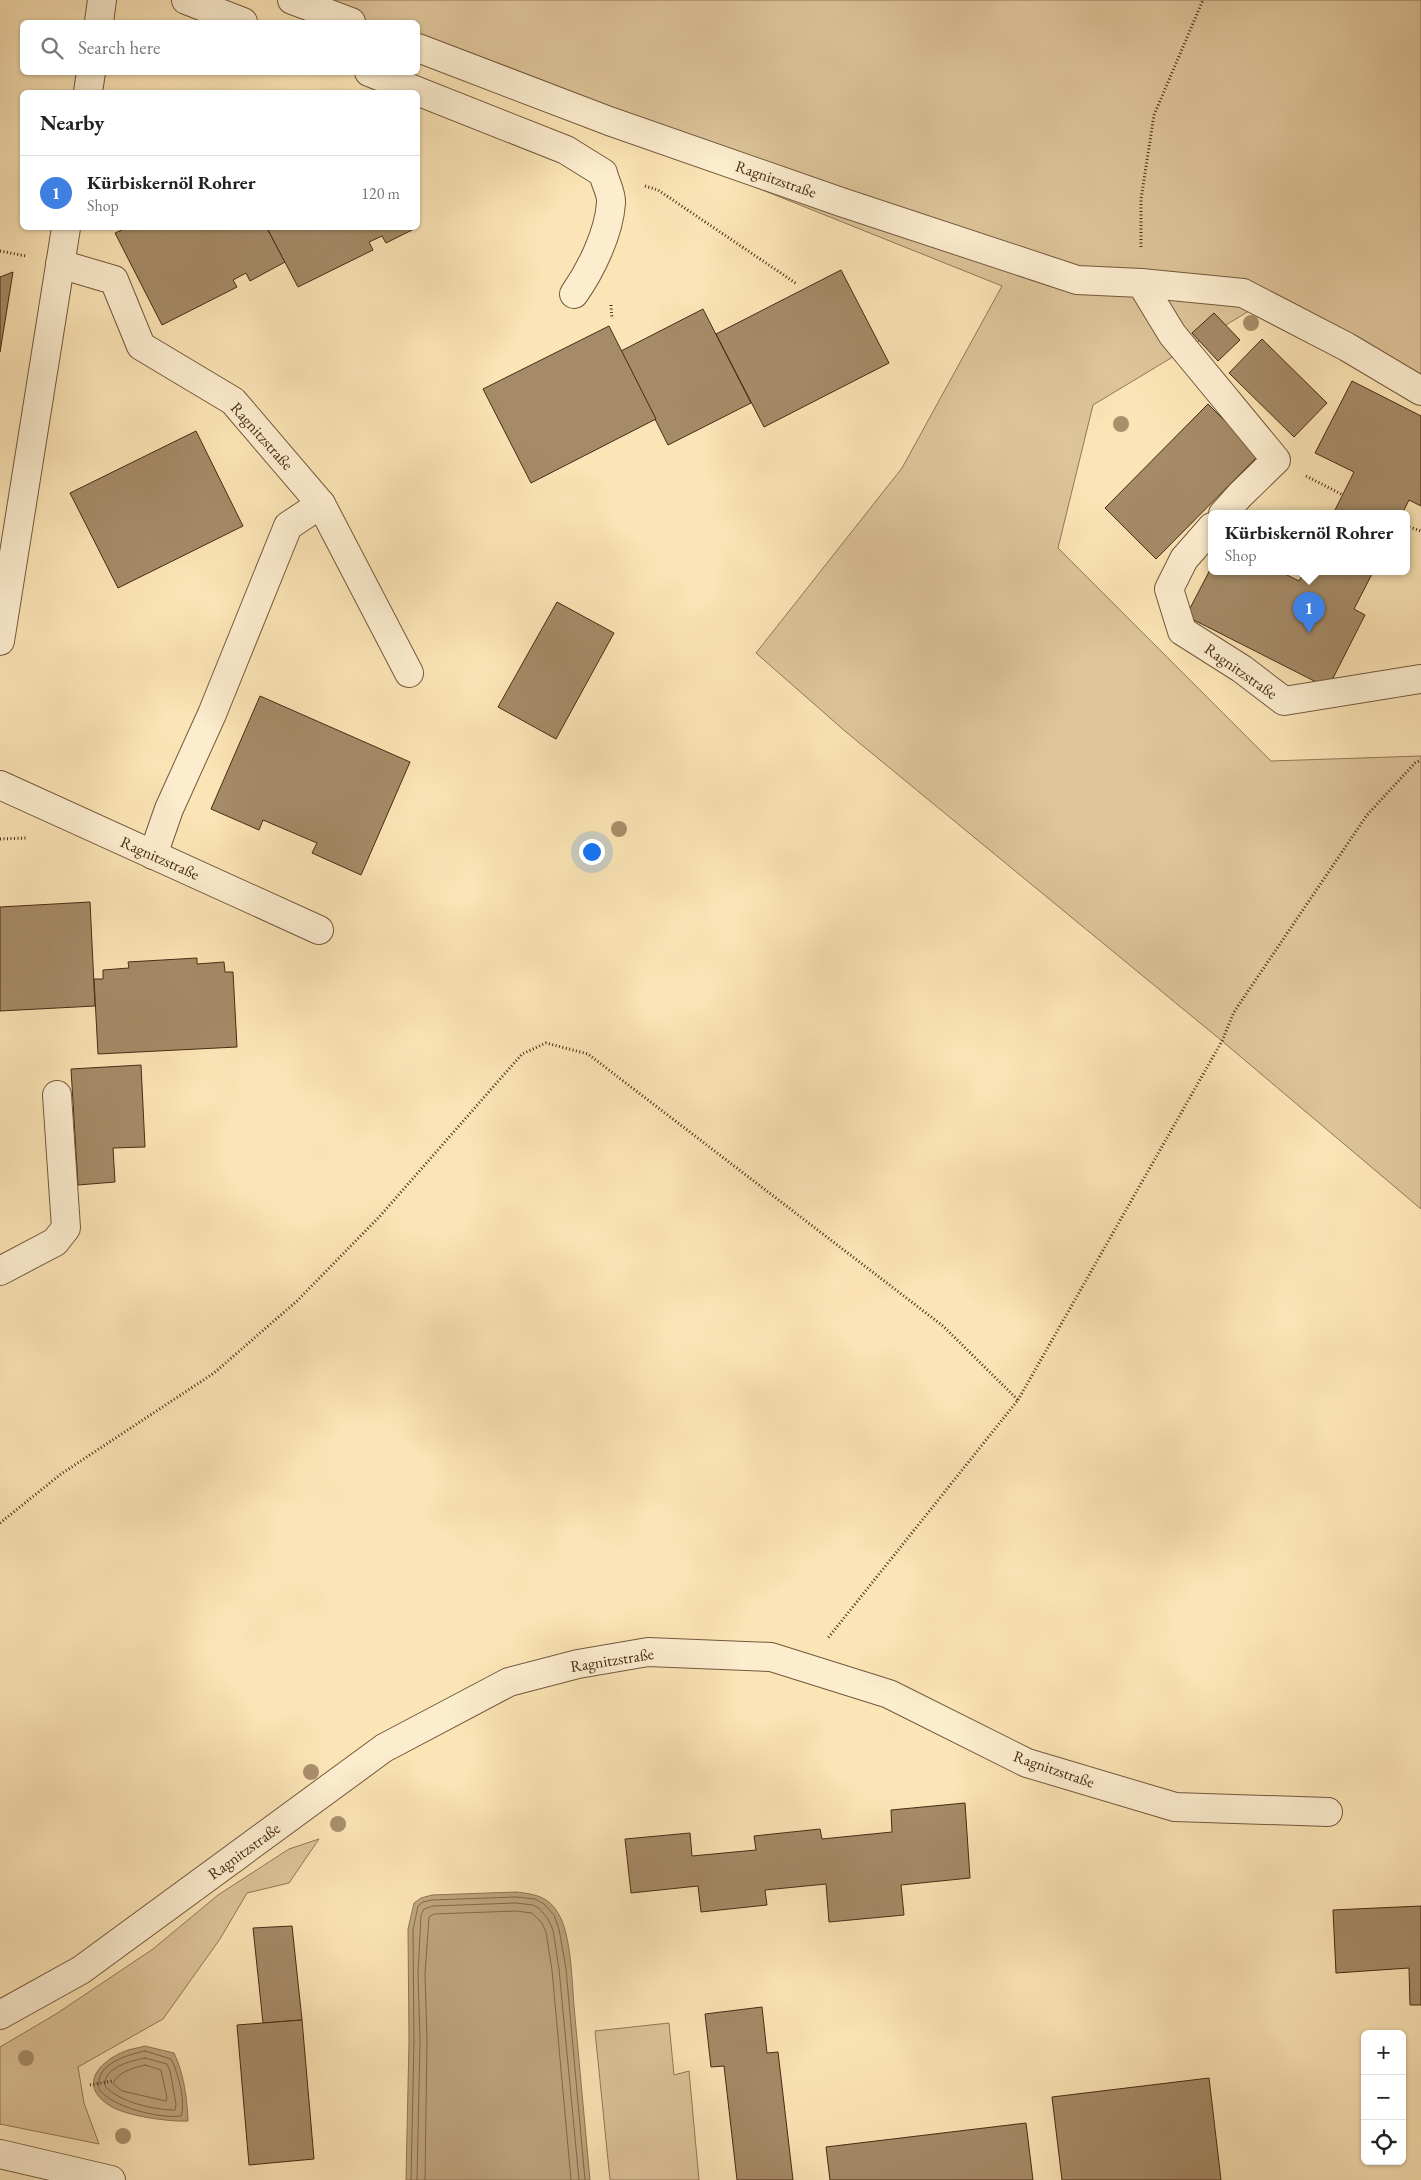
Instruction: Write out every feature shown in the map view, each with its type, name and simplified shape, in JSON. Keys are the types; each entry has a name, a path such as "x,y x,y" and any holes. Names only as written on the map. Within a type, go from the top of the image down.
{"street":[{"path":"99,20 102,0"},
{"path":"186,0 237,20"},
{"path":"292,0 346,20"},
{"name":"Ragnitzstraße","path":"420,49 609,121 841,202 1077,280 1141,283 1243,293 1346,347 1421,391"},
{"path":"88,90 91,75"},
{"path":"377,75 414,90"},
{"path":"420,92 566,150 603,173 612,202 603,240 584,280 574,294"},
{"path":"0,641 66,230"},
{"name":"Ragnitzstraße","path":"60,264 114,280 142,346 233,402 321,504 409,673"},
{"path":"1141,283 1172,334 1276,460 1227,510"},
{"path":"153,855 169,809 212,714 288,526 321,504"},
{"name":"Ragnitzstraße","path":"1208,532 1184,559 1169,589 1182,631 1242,669 1284,701 1420,680"},
{"name":"Ragnitzstraße","path":"0,785 319,930"},
{"path":"0,1271 55,1242 66,1228 57,1095"},
{"name":"Ragnitzstraße","path":"0,2016 81,1970 384,1748 509,1682 578,1664 648,1652 771,1657 888,1694 1026,1763 1175,1807 1328,1812"},
{"path":"0,2154 111,2180"}],"path":[{"path":"1141,283 1141,199 1154,115 1202,0"},
{"path":"603,173 658,190 797,284"},
{"path":"1276,460 1343,495"},
{"path":"804,1668 1018,1400 1222,1041 1234,1012 1367,815 1415,763 1421,760"},
{"path":"0,1522 61,1474 214,1374 297,1301 380,1216 522,1054 546,1043 588,1054 943,1326 1018,1400"},
{"path":"90,2084 112,2081"}],"shaded area":[{"path":"286,0 1421,0 1421,376 1274,296 1093,405 1058,548 1271,761 1421,756 1421,1209 1222,1041 846,732 756,653 902,468 1002,286 420,53 420,20 338,20"},
{"path":"319,1839 289,1883 247,1893 220,1939 163,2019 78,2067 84,2103 99,2144 0,2124 0,2047 56,2014 153,1949 218,1895 289,1849"},
{"path":"669,2023 674,2075 689,2071 699,2180 610,2180 595,2031"}],"water":[{"path":"516,1892 535,1895 550,1903 558,1913 566,1932 590,2180 406,2180 409,2040 408,1929 414,1903 421,1898 432,1895"},
{"path":"145,2046 174,2053 184,2086 188,2121 160,2119 128,2113 112,2107 102,2100 96,2092 95,2077 105,2063 125,2051"}],"building":[{"path":"122,230 268,230 285,262 250,281 246,273 233,280 237,287 162,325 115,233"},
{"path":"268,230 412,230 386,243 382,236 369,242 373,250 298,287"},
{"path":"841,270 889,363 764,427 716,334"},
{"path":"13,272 0,352 0,277"},
{"path":"703,309 751,403 668,445 621,351"},
{"path":"1214,313 1240,340 1218,361 1192,333"},
{"path":"609,326 656,419 531,483 483,389"},
{"path":"1262,339 1327,403 1294,437 1229,373"},
{"path":"1352,381 1421,416 1421,506 1409,500 1404,510 1335,510 1354,472 1315,453"},
{"path":"1208,404 1259,455 1156,559 1105,508"},
{"path":"196,431 243,526 118,588 70,493"},
{"path":"1208,574 1287,575 1299,581 1302,575 1371,575 1354,609 1365,615 1328,688 1186,616"},
{"path":"557,602 614,633 556,739 498,707"},
{"path":"260,696 410,762 361,875 312,853 317,843 263,820 259,830 211,809"},
{"path":"90,902 95,1006 0,1011 0,907"},
{"path":"197,958 197,964 224,962 225,972 233,972 237,1047 98,1054 94,979 103,979 103,970 129,968 128,962"},
{"path":"141,1065 145,1147 113,1148 115,1182 78,1185 71,1069"},
{"path":"965,1803 970,1878 901,1885 904,1915 829,1922 826,1884 765,1890 767,1905 701,1912 698,1886 631,1893 625,1839 690,1833 692,1856 756,1850 754,1836 820,1829 822,1839 892,1832 891,1810"},
{"path":"1421,1906 1421,2005 1410,2005 1409,1968 1336,1973 1333,1910"},
{"path":"292,1926 302,2020 263,2023 253,1928"},
{"path":"762,2007 767,2053 778,2052 793,2180 737,2180 724,2066 711,2067 705,2014"},
{"path":"302,2020 314,2159 249,2165 237,2025"},
{"path":"1209,2078 1221,2180 1062,2180 1052,2097"},
{"path":"1026,2123 1033,2180 830,2180 826,2147"}],"place":[{"name":"Kürbiskernöl Rohrer","path":"1309,633"}]}
